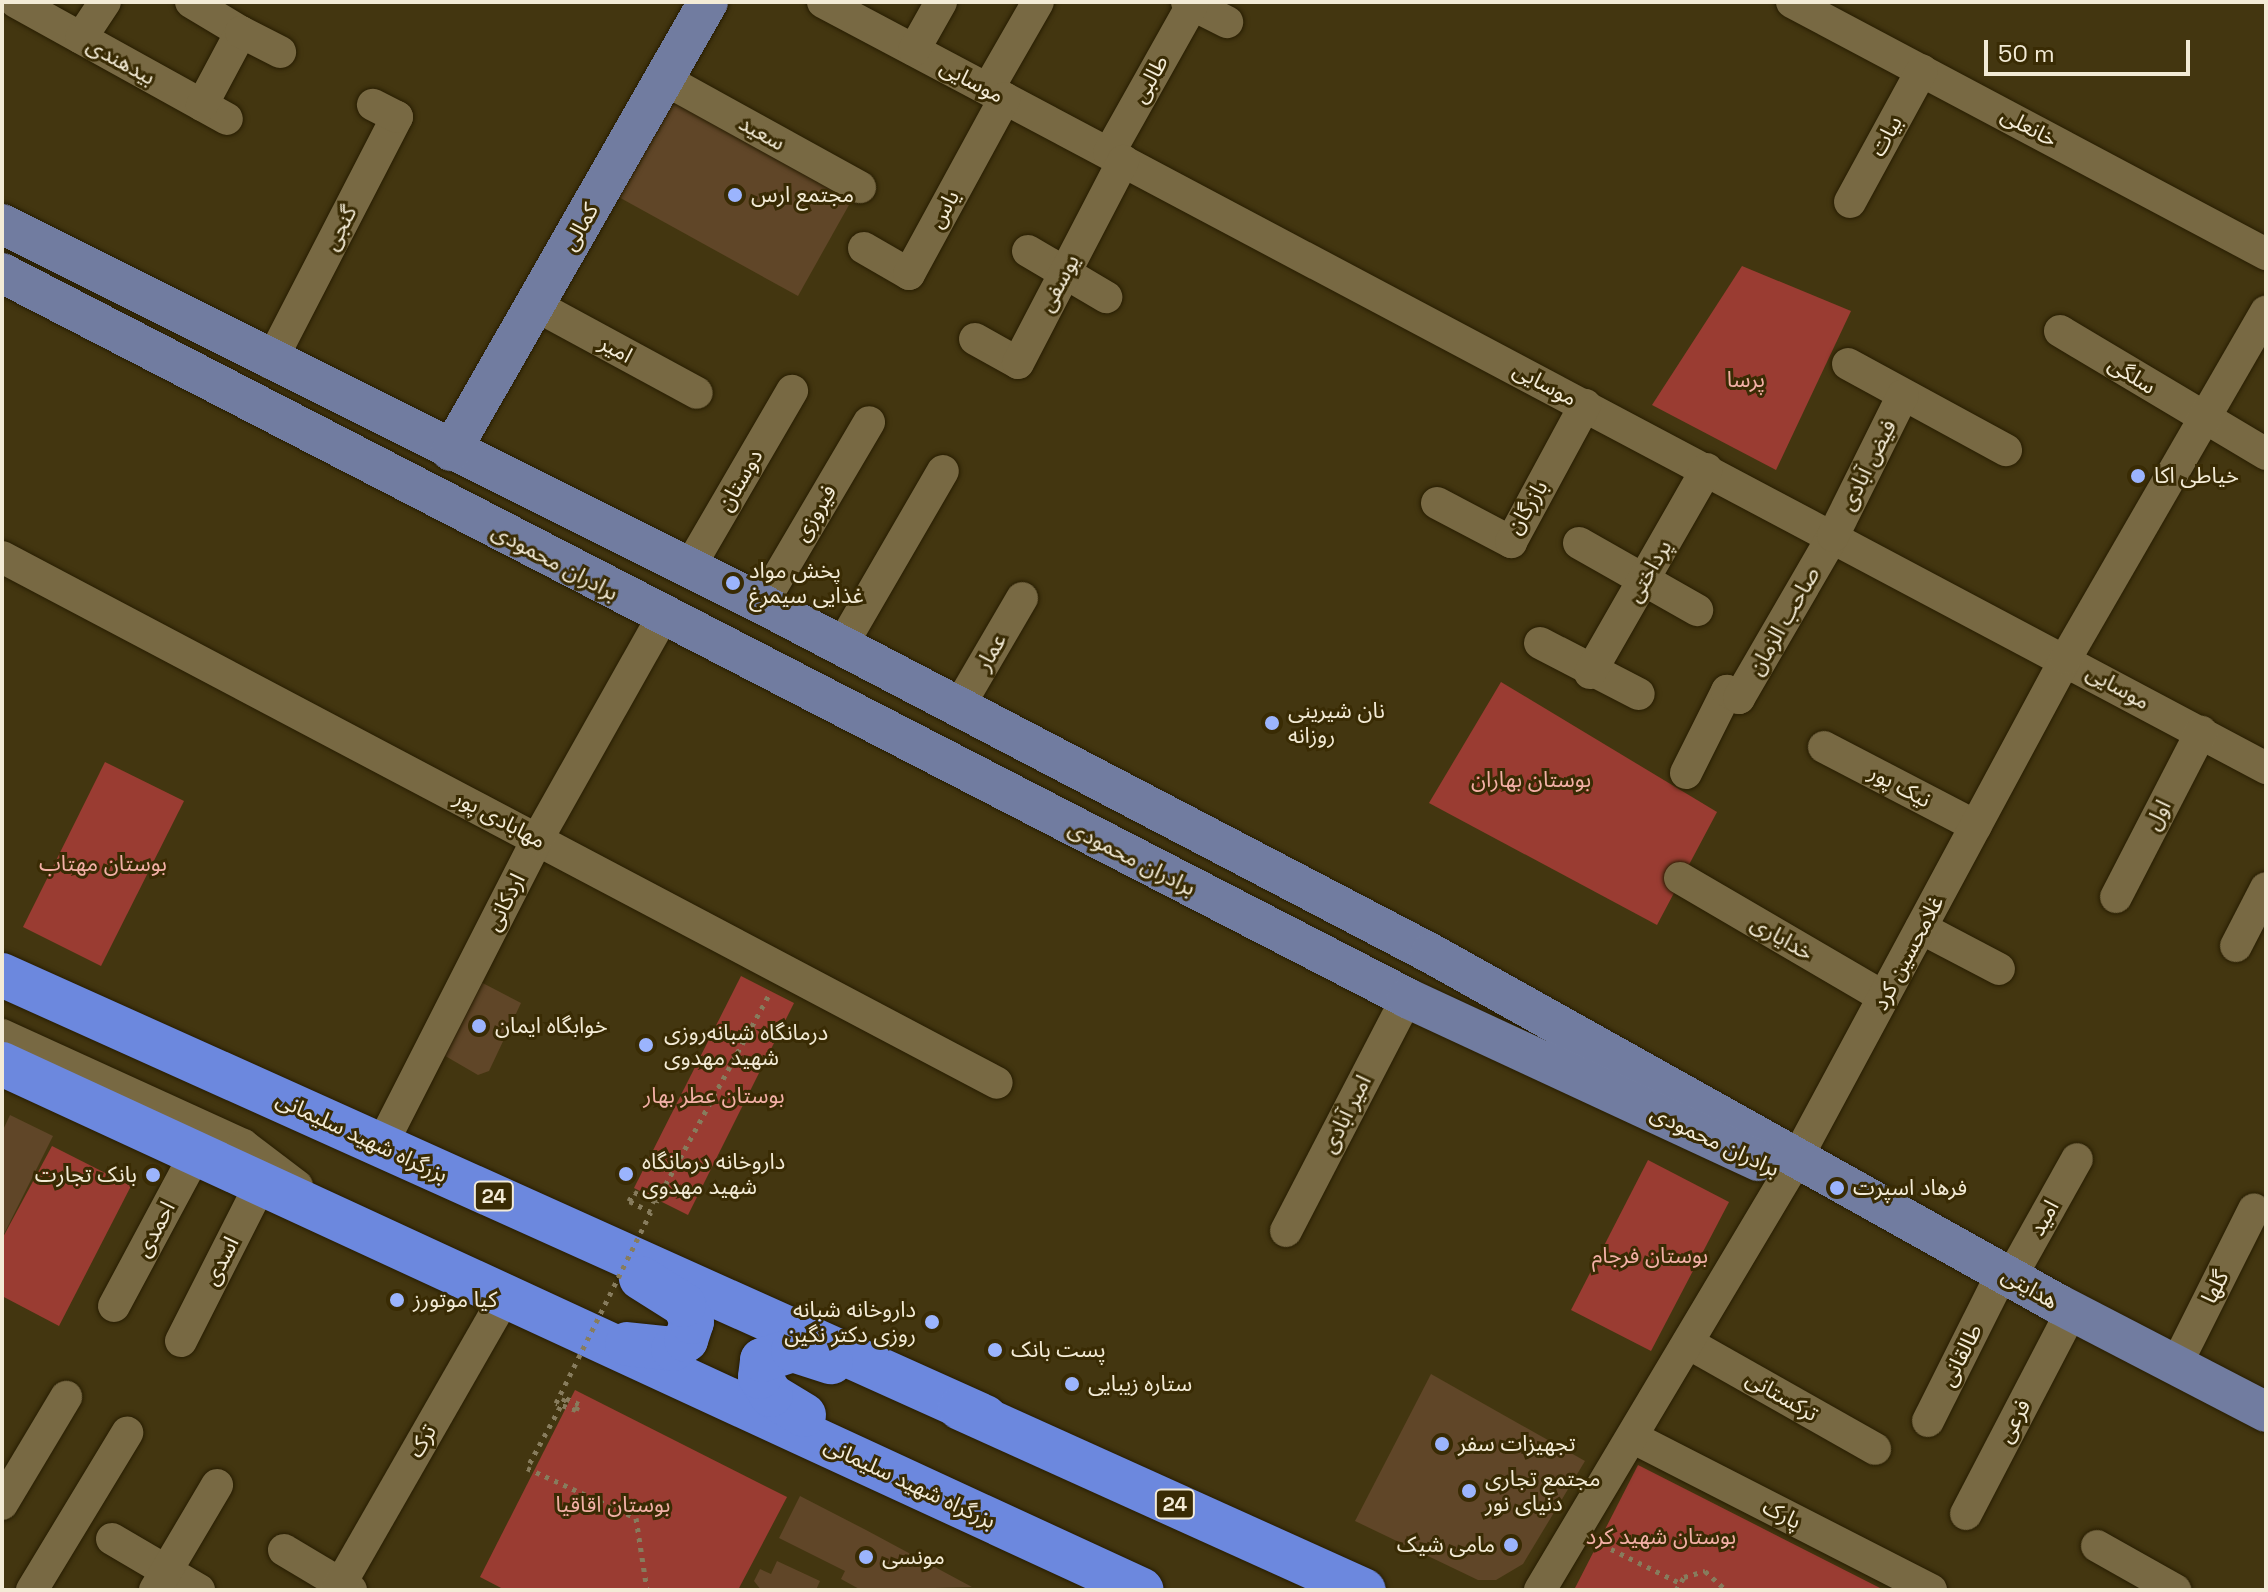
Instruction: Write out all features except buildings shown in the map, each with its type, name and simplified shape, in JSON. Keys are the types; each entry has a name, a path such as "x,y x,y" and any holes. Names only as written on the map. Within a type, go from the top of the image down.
{"highway":[{"name":"بزرگراه شهید سلیمانی","path":"2,975 175,1048 380,1148 547,1218 985,1417"},
{"name":"بزرگراه شهید سلیمانی","path":"3,1060 196,1153 508,1292 1142,1590"},
{"path":"508,1292 647,1351 673,1349 686,1340 692,1322 684,1305 547,1218"},
{"path":"965,1509 771,1395 760,1377 762,1360 793,1350 985,1417"},
{"name":"24","path":"985,1417 1364,1590"}],"main road":[{"name":"کمالی","path":"451,451 708,2"},
{"name":"برادران محمودی","path":"2,224 270,363 762,604 959,706 1793,1165"},
{"name":"برادران محمودی","path":"2,273 662,618 1407,998 1793,1165"},
{"path":"370,412 440,417 483,394"},
{"path":"662,618 689,568"},
{"name":"هدایتی","path":"1793,1165 2003,1283 2176,1365 2266,1412"},
{"path":"2003,1283 2063,1328 2266,1433"}],"street":[{"name":"بیدهندی","path":"16,2 215,112 241,32"},
{"path":"81,38 105,2"},
{"path":"191,2 280,52"},
{"name":"موسایی","path":"823,2 2066,658 2111,699 2201,732 2266,768"},
{"path":"914,50 941,2"},
{"path":"996,94 1038,2"},
{"name":"خانعلی","path":"1792,2 2266,254"},
{"path":"1189,3 1227,22"},
{"name":"طالبی","path":"1116,157 1189,3"},
{"name":"بیات","path":"1850,202 1922,70"},
{"name":"سعید","path":"664,79 860,187"},
{"name":"یاس","path":"864,248 909,274 996,94"},
{"name":"گنجی","path":"270,363 397,117 373,105"},
{"name":"یوسفی","path":"975,339 1028,368 1065,273 1116,157"},
{"path":"1028,251 1106,297"},
{"name":"امیر","path":"535,305 697,393"},
{"name":"غلامحسین کرد","path":"1540,1590 1793,1165 2066,658 2266,312"},
{"name":"سلگی","path":"2060,331 2204,420 2266,454"},
{"path":"1848,364 2006,450"},
{"name":"دوستان","path":"689,568 792,391"},
{"name":"فیض آبادی","path":"1833,536 1903,395"},
{"name":"بازرگان","path":"1437,503 1511,542 1585,405"},
{"name":"فیروزی","path":"762,604 869,422"},
{"name":"پرداختی","path":"1590,673 1707,469"},
{"path":"842,645 943,471"},
{"name":"صاحب الزمان","path":"1686,773 1727,691 1739,698 1833,536"},
{"path":"1579,543 1697,610"},
{"name":"مهابادی پور","path":"2,557 997,1083"},
{"name":"عمار","path":"959,706 1022,598"},
{"name":"اردکانی","path":"380,1148 538,838 662,618"},
{"path":"1540,643 1590,673 1639,694"},
{"name":"اول","path":"2116,897 2201,732"},
{"name":"نیک پور","path":"1824,747 1976,826"},
{"name":"خدایاری","path":"1680,878 1884,997"},
{"path":"2236,946 2266,888"},
{"path":"1921,928 1999,969"},
{"path":"2,997 81,1030 175,1048"},
{"name":"امیر آبادی","path":"1286,1231 1407,998"},
{"path":"3,1060 243,1145 331,1211"},
{"name":"احمدی","path":"114,1306 196,1153"},
{"name":"امید","path":"2003,1283 2077,1159"},
{"name":"اسدی","path":"181,1341 262,1181"},
{"name":"گلها","path":"2176,1365 2254,1209"},
{"name":"طالقانی","path":"1928,1421 2003,1283"},
{"name":"ترک","path":"343,1588 508,1292"},
{"name":"فرعی","path":"1966,1514 2063,1328"},
{"name":"ترکستانی","path":"1688,1343 1875,1449"},
{"path":"2,1504 66,1397"},
{"path":"32,1590 127,1433"},
{"name":"پارک","path":"1632,1437 1931,1590"},
{"path":"160,1580 217,1485"},
{"path":"112,1539 160,1580 199,1590"},
{"path":"2097,1546 2175,1590"},
{"path":"284,1550 343,1588"}],"path":[{"path":"647,1590 636,1518 527,1468 565,1398 579,1404 576,1410 556,1403 651,1212 629,1201 634,1192 656,1202 783,970"},
{"path":"1611,1549 1680,1583"},
{"path":"1676,1590 1680,1583 1705,1571 1726,1590"}],"green space":[{"name":"پرسا","path":"1742,266 1851,311 1776,470 1652,405"},
{"name":"بوستان بهاران","path":"1501,682 1717,812 1657,925 1429,803"},
{"name":"بوستان مهتاب","path":"105,762 184,801 101,966 23,927"},
{"name":"بوستان عطر بهار","path":"741,976 794,1003 688,1215 634,1188"},
{"path":"52,1146 131,1186 59,1326 2,1296 2,1239"},
{"name":"بوستان فرجام","path":"1648,1160 1729,1202 1651,1351 1571,1310"},
{"name":"بوستان اقاقیا","path":"575,1390 787,1497 738,1590 505,1590 480,1577"},
{"name":"بوستان شهید کرد","path":"1638,1465 1884,1590 1574,1590"}],"place":[{"name":"مجتمع ارس","path":"735,195"},
{"name":"خیاطی اکا","path":"2138,476"},
{"name":"پخش مواد غذایی سیمرغ","path":"733,583"},
{"name":"نان شیرینی روزانه","path":"1272,723"},
{"name":"خوابگاه ایمان","path":"479,1026"},
{"name":"درمانگاه شبانه‌روزی شهید مهدوی","path":"646,1045"},
{"name":"داروخانه درمانگاه شهید مهدوی","path":"626,1174"},
{"name":"بانک تجارت","path":"153,1175"},
{"name":"فرهاد اسپرت","path":"1837,1188"},
{"name":"کیا موتورز","path":"397,1300"},
{"name":"داروخانه شبانه روزی دکتر نگین","path":"932,1322"},
{"name":"پست بانک","path":"995,1350"},
{"name":"ستاره زیبایی","path":"1072,1384"},
{"name":"تجهیزات سفر","path":"1442,1444"},
{"name":"مجتمع تجاری دنیای نور","path":"1469,1491"},
{"name":"مامی شیک","path":"1511,1545"},
{"name":"مونسی","path":"866,1557"}]}
